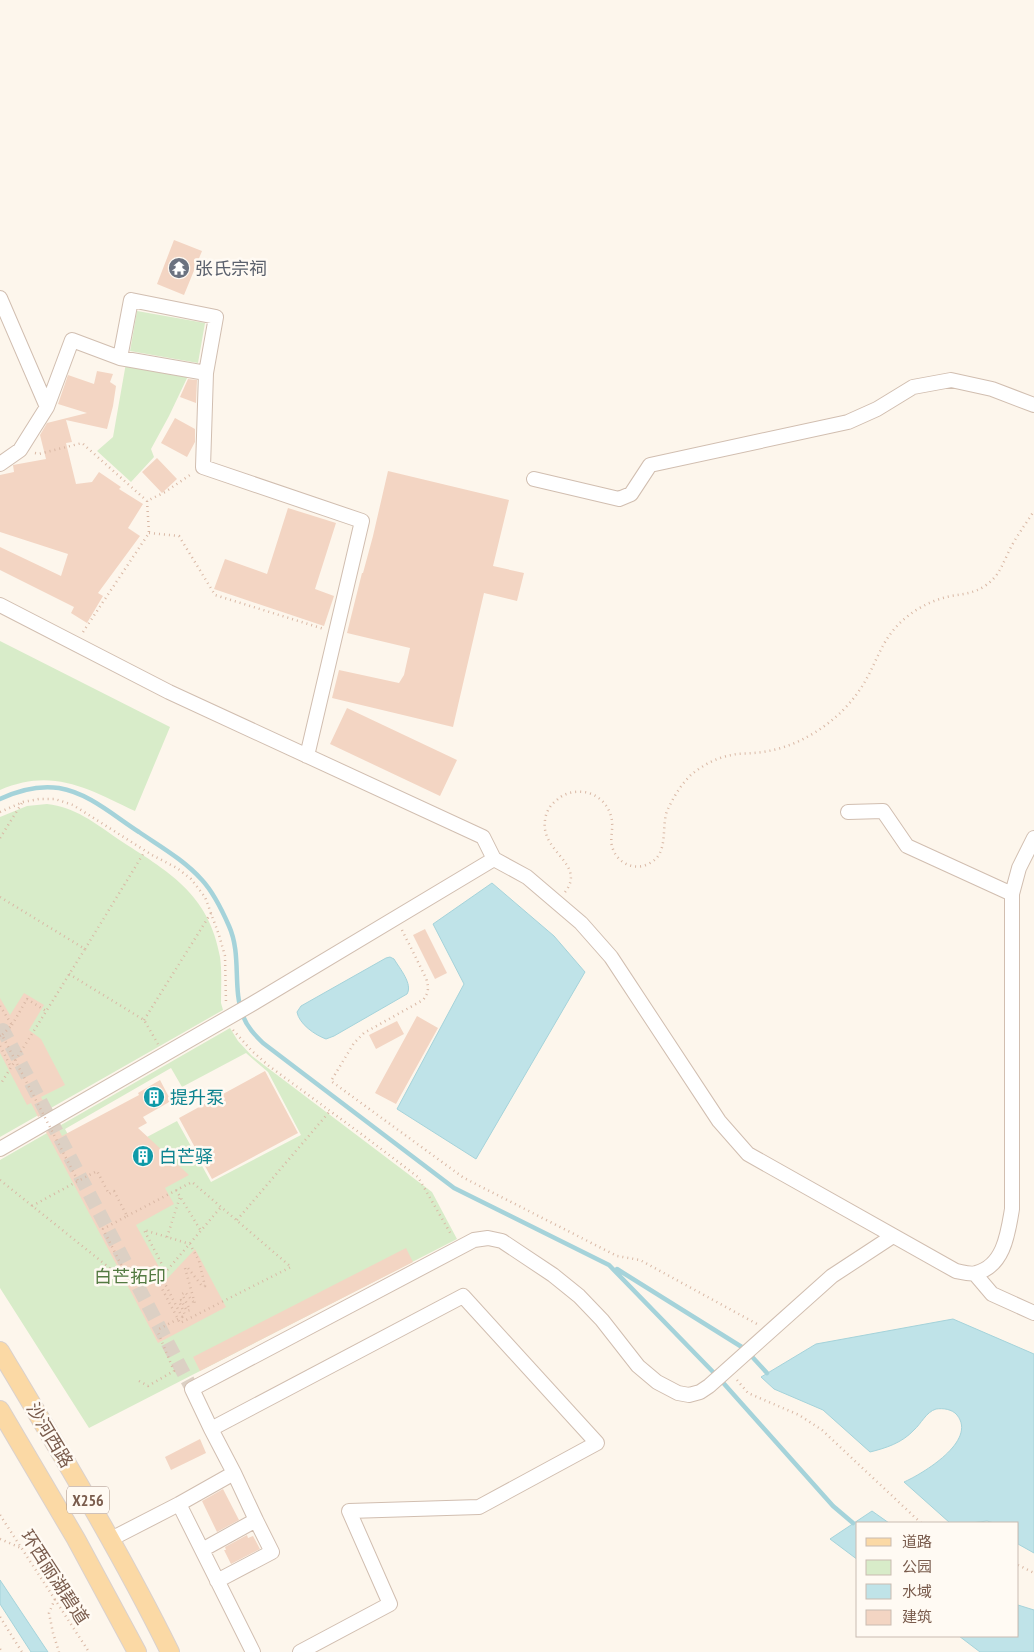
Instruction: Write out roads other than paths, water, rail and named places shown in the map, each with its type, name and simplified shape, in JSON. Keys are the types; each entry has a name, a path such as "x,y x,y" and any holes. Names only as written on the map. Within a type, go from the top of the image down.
{"main road":[{"name":"沙河西路","path":"0,1351 111,1539 170,1652"},
{"name":"沙河西路","path":"0,1410 76,1539 137,1652"}],"street":[{"path":"0,298 47,407"},
{"path":"120,358 132,300 216,317 206,373 203,467 362,521 307,756"},
{"path":"0,464 20,450 47,407 72,340 120,358 206,373"},
{"path":"534,479 619,499 631,494 650,465 848,422 877,409 913,386 951,380 992,389 1034,405"},
{"path":"0,605 169,692 483,837 494,859 527,877 581,923 611,957 719,1121 748,1154 956,1271 975,1274 994,1264 1007,1239 1012,1209 1012,894 1019,868 1034,838"},
{"path":"848,812 883,811 907,846 1012,894"},
{"path":"0,1149 252,1004 494,859"},
{"path":"217,1581 272,1552 192,1389 474,1240 488,1238 502,1241 553,1275 579,1296 602,1320 638,1366 657,1382 678,1393 689,1395 700,1392 709,1386 832,1276 893,1236"},
{"path":"975,1274 992,1294 1034,1313"},
{"path":"212,1429 463,1296 597,1443 479,1507 349,1511 390,1604 300,1652"},
{"path":"111,1539 234,1473"},
{"path":"179,1504 252,1652"},
{"path":"202,1550 256,1520"}],"water":[{"path":"492,883 554,936 585,972 476,1159 397,1109 464,984 433,924"},
{"path":"390,957 394,959 405,976 408,986 407,994 326,1039 304,1025 297,1012 301,1006"},
{"path":"953,1319 1034,1354 1034,1553 1019,1545 1019,1522 949,1522 904,1482 923,1472 954,1446 960,1435 961,1425 953,1411 936,1409 926,1415 909,1435 899,1442 870,1452 823,1410 774,1389 761,1377 816,1344"},
{"path":"872,1511 888,1522 856,1522 856,1558 830,1539"},
{"path":"0,1580 48,1652 31,1652 0,1604"},
{"path":"1019,1605 1034,1610 1034,1652 980,1652 960,1637 1019,1637"}],"waterway":[{"path":"0,799 14,793 36,788 51,787 70,791 101,806 188,866 210,890 229,926 235,948 238,994 243,1016 254,1034 263,1043 454,1188 609,1265 718,1377 833,1506 853,1523"},
{"path":"617,1269 745,1349 767,1373"}],"tunnel":[{"path":"0,1032 3,1030 192,1389"}],"place":[{"name":"张氏宗祠","path":"179,268"},
{"name":"提升泵","path":"154,1097"},
{"name":"白芒驿","path":"143,1156"}],"park label":[{"name":"白芒拓印","path":"130,1276"}]}
